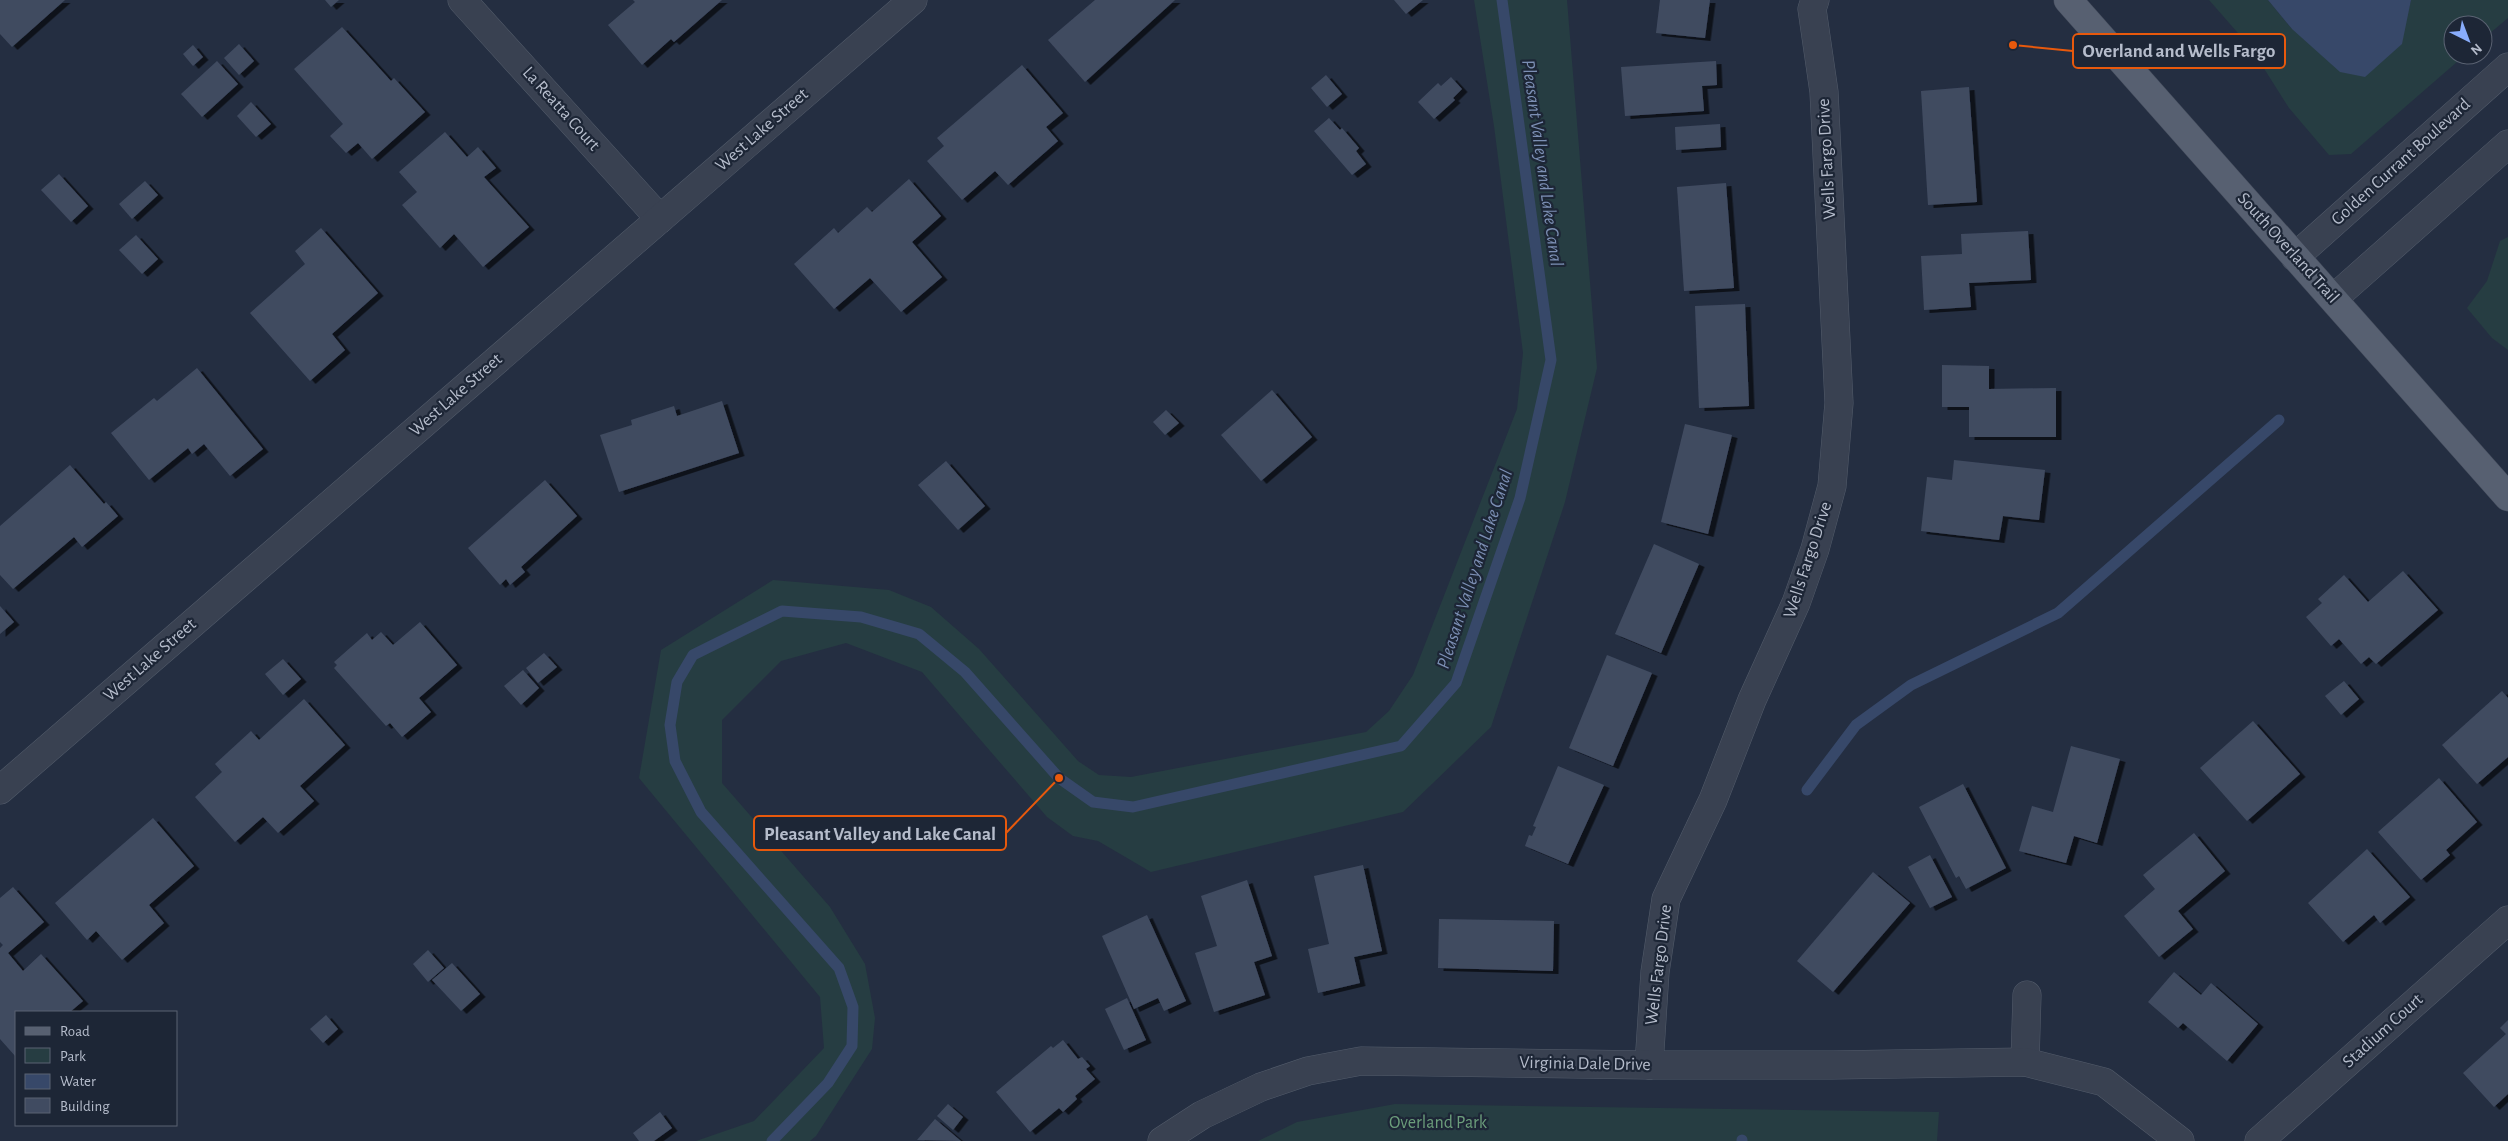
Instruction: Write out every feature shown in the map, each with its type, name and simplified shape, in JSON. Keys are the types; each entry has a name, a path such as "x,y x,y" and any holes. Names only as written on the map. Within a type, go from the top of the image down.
{"main road":[{"name":"South Overland Trail","path":"2068,0 2295,257 2334,298 2508,497"}],"street":[{"name":"La Reatta Court","path":"462,0 660,219"},
{"name":"West Lake Street","path":"0,790 913,0"},
{"name":"Wells Fargo Drive","path":"1649,1065 1655,972 1666,899 1713,800 1752,700 1796,602 1815,549 1832,486 1839,403 1824,92 1812,9 1815,0"},
{"name":"Golden Currant Boulevard","path":"2295,257 2508,67"},
{"path":"2334,298 2508,144"},
{"name":"Stadium Court","path":"2259,1141 2508,920"},
{"path":"2025,1062 2028,995"},
{"name":"Virginia Dale Drive","path":"1162,1141 1202,1115 1260,1087 1308,1071 1361,1061 1649,1065 2025,1062 2104,1082 2180,1141"}],"green space":[{"path":"1474,0 1567,0 1597,368 1565,502 1491,727 1403,812 1151,872 1098,841 1073,836 1047,817 922,672 846,643 781,661 722,720 722,783 830,907 865,964 875,1018 872,1049 816,1136 810,1141 696,1141 754,1121 824,1048 820,997 639,778 661,650 773,580 889,590 931,607 979,649 1078,761 1099,775 1131,777 1366,732 1389,711 1413,675 1517,409 1523,353 1494,126"},
{"path":"2209,0 2268,0 2292,29 2407,16 2411,0 2508,0 2508,18 2493,31 2493,15 2443,15 2443,65 2453,65 2351,154 2329,155 2289,108 2251,48"},
{"path":"2508,237 2508,350 2492,338 2467,308 2487,281 2500,241"},
{"name":"Overland Park","path":"1395,1104 1939,1112 1937,1141 1258,1141 1297,1122"}],"water":[{"path":"2268,0 2411,0 2402,44 2365,77 2340,72 2292,29"}],"building":[{"path":"0,0 65,0 12,47 0,34"},
{"path":"325,0 339,0 331,7"},
{"path":"633,0 722,0 674,42 671,39 642,65 608,25 635,2"},
{"path":"1095,0 1175,0 1085,82 1048,40"},
{"path":"1394,0 1423,0 1406,14"},
{"path":"1660,0 1710,0 1705,38 1656,33"},
{"path":"342,27 391,81 394,78 425,112 372,159 358,143 346,153 330,136 343,124 294,69"},
{"path":"239,44 254,61 239,75 224,58"},
{"path":"193,45 203,57 193,66 183,54"},
{"path":"217,61 238,84 202,117 181,94"},
{"path":"1716,61 1717,85 1702,86 1704,111 1625,116 1621,67"},
{"path":"1022,65 1063,113 1046,127 1058,141 1008,185 995,171 962,200 927,161 944,146 937,138"},
{"path":"1326,75 1342,94 1327,107 1311,88"},
{"path":"1451,77 1462,89 1453,98 1455,100 1434,119 1418,102 1438,83 1441,86"},
{"path":"1969,87 1977,202 1928,205 1921,91"},
{"path":"251,102 271,124 256,137 237,116"},
{"path":"1329,118 1340,130 1342,128 1359,148 1356,151 1366,164 1352,175 1314,131"},
{"path":"1720,124 1721,147 1676,150 1675,127"},
{"path":"445,132 467,157 478,147 496,168 484,177 529,227 483,267 454,234 440,248 402,205 417,192 399,172"},
{"path":"59,174 88,206 71,222 41,190"},
{"path":"909,179 941,216 912,242 942,277 901,312 870,278 834,309 794,264 834,228 838,233 867,207 872,212"},
{"path":"145,181 158,195 132,219 119,204"},
{"path":"1726,183 1734,288 1684,291 1677,187"},
{"path":"321,228 378,293 332,334 345,350 310,381 250,313 305,264 295,251"},
{"path":"2028,231 2031,280 1969,283 1971,307 1924,310 1921,256 1962,254 1961,234"},
{"path":"136,235 158,259 142,274 119,250"},
{"path":"1745,304 1749,406 1699,408 1695,306"},
{"path":"1942,365 1989,366 1989,389 2056,388 2056,437 1969,437 1969,407 1942,407"},
{"path":"197,368 263,449 230,476 204,444 192,454 188,448 149,480 111,433 154,398 157,401"},
{"path":"1272,390 1312,437 1261,481 1221,435"},
{"path":"722,401 739,453 619,492 600,435 632,425 631,420 674,406 677,416"},
{"path":"1166,410 1179,423 1165,435 1153,422"},
{"path":"1685,424 1732,435 1708,534 1661,522"},
{"path":"1954,460 2045,470 2039,520 2003,516 1999,540 1921,531 1927,477 1952,480"},
{"path":"946,461 985,506 958,530 918,485"},
{"path":"70,465 104,504 106,502 118,516 82,547 74,537 13,589 0,575 0,526"},
{"path":"545,480 577,516 521,567 525,572 510,585 506,579 500,585 468,548"},
{"path":"1654,544 1699,564 1661,653 1615,634"},
{"path":"2403,571 2438,610 2376,664 2369,657 2361,664 2339,639 2331,646 2306,617 2322,603 2318,599 2344,575 2368,602"},
{"path":"0,606 14,622 0,634"},
{"path":"420,622 457,665 419,698 431,712 402,737 390,723 386,726 334,668 337,665 334,662 367,633 372,640 381,632 393,645"},
{"path":"544,653 557,667 538,683 526,668"},
{"path":"1607,655 1652,673 1613,766 1569,748"},
{"path":"283,659 301,679 283,695 265,674"},
{"path":"523,670 539,688 521,705 504,686"},
{"path":"2344,681 2359,699 2341,715 2325,696"},
{"path":"2502,691 2508,698 2508,757 2477,784 2442,745"},
{"path":"304,699 345,745 300,786 314,801 278,833 263,817 235,842 195,797 222,772 215,764 251,731 259,740"},
{"path":"2253,721 2300,774 2247,821 2200,768"},
{"path":"2071,746 2120,759 2097,843 2074,836 2066,863 2019,851 2032,806 2053,812"},
{"path":"1558,766 1604,785 1568,864 1525,846 1529,835 1532,836 1536,827 1533,826"},
{"path":"2439,778 2477,822 2446,850 2450,855 2421,880 2378,832"},
{"path":"1963,784 2006,868 1966,889 1959,876 1956,878 1919,807"},
{"path":"153,818 194,866 149,905 164,923 122,960 96,931 87,940 55,903"},
{"path":"2194,833 2225,871 2178,911 2193,929 2159,957 2124,916 2155,889 2143,875"},
{"path":"2367,849 2410,897 2380,923 2374,915 2343,942 2308,903"},
{"path":"1930,855 1952,897 1930,908 1908,867"},
{"path":"1363,865 1382,951 1354,957 1360,983 1318,993 1308,949 1329,944 1314,876"},
{"path":"1873,872 1910,903 1833,992 1797,961"},
{"path":"1247,880 1272,956 1254,962 1265,995 1214,1012 1195,953 1217,946 1201,896"},
{"path":"13,887 44,922 8,953 23,971 41,954 83,1001 71,1011 15,1011 15,1056 0,1039 0,948 3,945 0,942 0,898"},
{"path":"1147,915 1186,1001 1164,1011 1158,998 1134,1009 1102,936"},
{"path":"1439,919 1554,921 1553,971 1438,968"},
{"path":"428,950 444,968 428,982 413,964"},
{"path":"452,963 480,994 461,1011 432,980"},
{"path":"2174,972 2201,995 2211,983 2258,1024 2227,1061 2183,1023 2178,1028 2148,1002"},
{"path":"1127,998 1146,1040 1124,1050 1105,1009"},
{"path":"326,1015 338,1029 323,1043 310,1029"},
{"path":"2508,1020 2508,1094 2494,1107 2463,1073 2506,1034 2500,1028"},
{"path":"1063,1040 1078,1059 1082,1057 1090,1066 1086,1069 1095,1079 1075,1096 1077,1099 1063,1112 1059,1108 1030,1132 996,1092 1051,1046 1053,1048"},
{"path":"948,1104 963,1117 953,1130 937,1116"},
{"path":"660,1112 672,1128 654,1141 639,1141 633,1133"},
{"path":"935,1119 961,1141 917,1140"}],"waterway":[{"name":"Pleasant Valley and Lake Canal","path":"772,1141 828,1083 852,1046 853,1007 839,968 701,812 675,761 670,725 677,682 693,655 782,611 861,617 919,634 965,672 1059,778 1093,802 1133,807 1401,746 1456,683 1520,498 1551,360 1502,0"},
{"path":"1807,790 1856,725 1911,685 2058,613 2279,420"}],"place":[{"name":"Overland and Wells Fargo","path":"2013,45"},
{"name":"Pleasant Valley and Lake Canal","path":"1059,778"}]}
